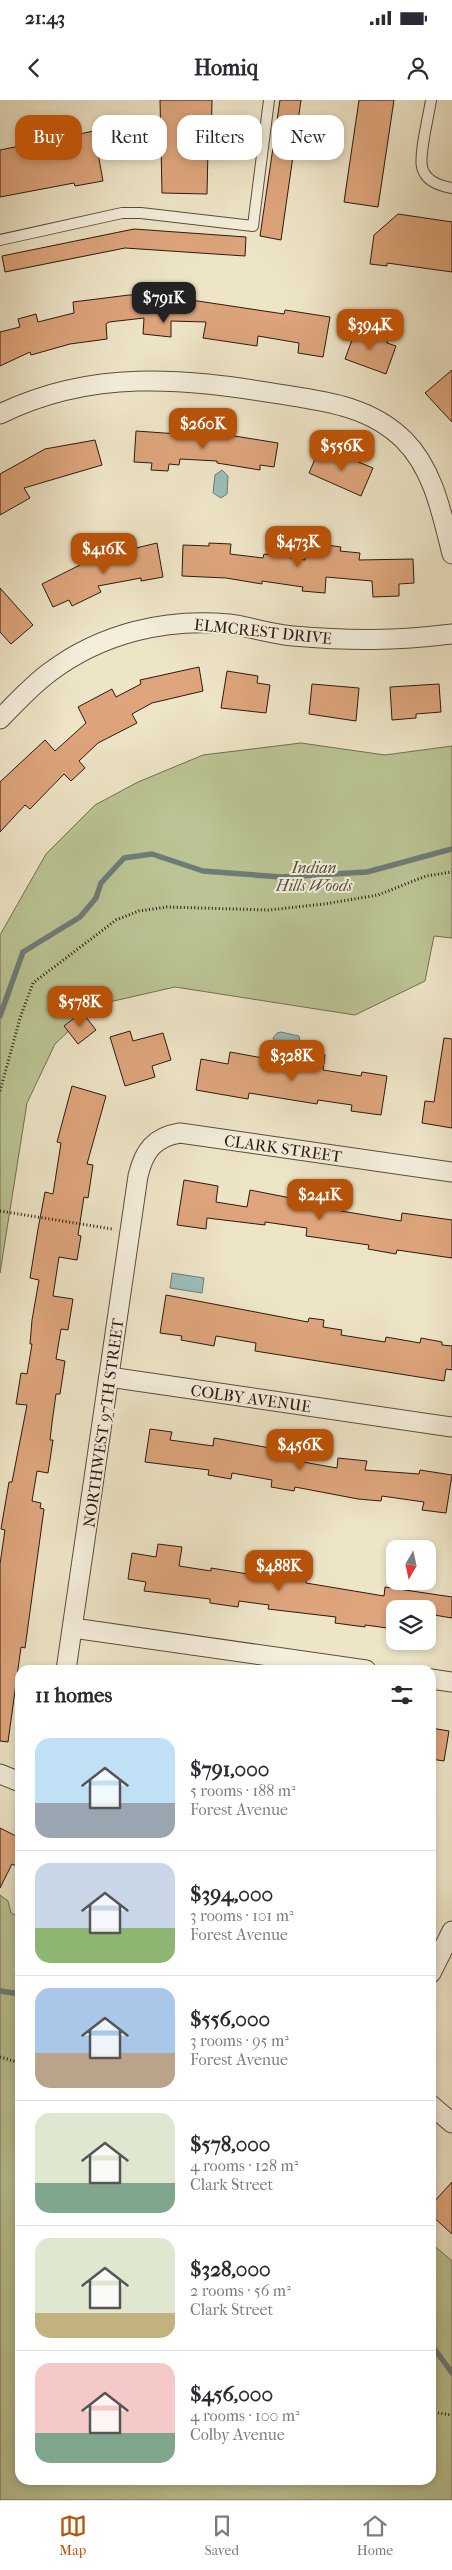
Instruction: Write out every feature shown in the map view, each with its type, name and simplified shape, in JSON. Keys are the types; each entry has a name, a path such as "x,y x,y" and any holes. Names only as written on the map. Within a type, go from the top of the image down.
{"street":[{"path":"0,414 47,396 87,386 127,381 168,379 208,382 337,403 370,415 404,440 428,475 438,502 452,554"},
{"name":"ELMCREST DRIVE","path":"3,709 70,658 115,636 140,629 188,622 231,624 290,636 356,641 397,641 452,634"},
{"name":"CLARK STREET","path":"138,1176 148,1148 166,1135 180,1133 452,1172"},
{"name":"NORTHWEST 97TH STREET","path":"67,1665 138,1176"},
{"name":"COLBY AVENUE","path":"109,1378 452,1427"},
{"path":"73,1628 331,1665"},
{"path":"436,1680 452,1682"},
{"path":"0,1774 15,1780"},
{"path":"436,1963 452,1931"},
{"path":"436,2109 452,2123"}],"lane":[{"path":"0,240 122,213 141,213 253,226 269,100"},
{"path":"431,100 422,167 428,178 439,186 452,188"}],"path":[{"path":"0,1091 20,1018 33,983 116,920 139,911 167,907 269,910 324,904 378,895 426,876 452,872"},
{"path":"0,1212 112,1229"},
{"path":"0,2057 15,2062"},
{"path":"436,2413 452,2415"}],"green space":[{"name":"Indian Hills Woods","path":"301,743 385,755 452,746 452,938 434,936 425,981 355,1015 175,987 96,1005 55,1044 27,1103 0,1273 0,935 46,854 95,805 138,782 203,755"},
{"path":"0,1895 8,1901 11,1913 15,1915 15,2485 436,2485 436,2247 452,2261 452,2500 0,2500"}],"water":[{"path":"222,470 228,476 227,494 221,498 213,493 215,475"},
{"path":"281,1032 299,1036 301,1047 291,1052 283,1046 276,1047 273,1038 277,1033"},
{"path":"172,1273 204,1278 202,1293 170,1288"}],"building":[{"path":"160,100 212,100 212,115 177,115 177,160 208,160 207,194 162,193 161,160 167,160 167,115 160,115"},
{"path":"280,100 301,100 299,115 278,115"},
{"path":"359,100 394,100 378,207 344,202"},
{"path":"92,131 92,160 99,160 103,181 75,186 74,183 0,197 0,150 15,147 15,160 82,160 82,133"},
{"path":"272,154 272,160 292,160 281,240 260,236"},
{"path":"398,214 452,222 452,272 387,263 387,266 370,264 374,235"},
{"path":"134,229 246,237 245,256 125,248 5,272 2,256"},
{"path":"129,295 191,295 191,300 284,314 285,310 330,317 323,357 298,353 299,343 258,336 257,346 203,338 206,322 171,321 171,337 143,334 144,318 109,322 106,324 107,339 70,344 31,355 30,352 0,366 0,332 20,327 18,319 36,314 38,322 74,313 73,302"},
{"path":"357,326 375,333 374,335 388,340 387,343 396,346 386,374 345,359"},
{"path":"452,370 452,422 425,393"},
{"path":"136,431 221,437 222,434 278,443 274,467 260,465 260,470 217,463 217,461 180,459 179,465 169,464 168,471 151,470 152,463 134,462"},
{"path":"95,440 102,465 24,488 30,498 0,515 0,474 45,449"},
{"path":"318,452 335,459 336,455 349,458 373,468 361,496 309,473"},
{"path":"157,543 163,577 141,581 141,578 98,586 101,592 72,606 69,600 53,607 42,584 92,559 136,550 136,548"},
{"path":"209,543 231,544 230,554 263,558 264,554 305,560 306,548 325,550 326,545 341,547 340,551 360,553 359,560 413,559 414,583 399,584 399,596 373,597 372,581 326,577 325,593 302,591 303,587 262,581 262,584 226,578 182,576 183,545 209,546"},
{"path":"0,588 33,625 11,644 0,632"},
{"path":"199,667 203,691 152,703 132,714 137,723 98,743 79,761 85,768 71,781 64,774 30,809 25,805 0,832 0,782 45,740 55,751 86,723 78,707 112,689 116,697 141,684 140,680"},
{"path":"227,671 258,676 257,683 270,685 266,713 221,708"},
{"path":"312,684 359,688 356,721 309,714"},
{"path":"439,684 441,712 416,714 416,718 392,720 390,687"},
{"path":"82,1012 96,1030 78,1044 64,1026"},
{"path":"130,1031 133,1041 163,1033 171,1060 152,1066 155,1077 125,1086 110,1037"},
{"path":"444,1038 452,1039 452,1128 422,1123 425,1101 434,1102"},
{"path":"230,1052 301,1065 303,1052 325,1055 323,1070 361,1076 362,1072 387,1076 381,1115 351,1111 352,1105 318,1100 317,1104 249,1093 248,1099 196,1090 201,1059 228,1064"},
{"path":"72,1086 106,1096 87,1164 93,1165 88,1198 84,1197 78,1235 81,1236 77,1260 59,1257 53,1296 73,1299 68,1330 61,1329 56,1359 65,1361 60,1394 56,1394 50,1440 53,1440 48,1473 37,1471 32,1501 41,1503 40,1508 44,1509 25,1648 21,1647 19,1665 15,1665 15,1691 8,1742 0,1741 0,1564 5,1530 1,1529 9,1482 12,1482 27,1405 16,1404 21,1373 27,1374 32,1344 30,1344 32,1320 39,1280 30,1278 45,1192 53,1194 61,1143 57,1142"},
{"path":"184,1180 218,1186 216,1202 247,1207 250,1190 311,1202 312,1199 342,1204 341,1211 401,1221 402,1213 452,1220 452,1258 397,1250 396,1254 368,1249 369,1245 306,1236 307,1228 265,1222 265,1225 207,1218 206,1229 177,1225"},
{"path":"166,1295 308,1322 309,1318 324,1320 323,1327 342,1330 341,1335 385,1342 386,1337 420,1343 421,1338 442,1342 442,1345 452,1346 452,1370 446,1369 444,1381 255,1351 256,1343 216,1336 214,1346 181,1340 182,1336 160,1333"},
{"path":"150,1429 172,1432 170,1440 213,1446 214,1438 304,1454 303,1462 337,1468 338,1458 367,1461 365,1470 419,1474 420,1470 452,1475 446,1513 422,1510 424,1502 382,1496 381,1501 358,1499 295,1487 294,1491 271,1487 272,1480 232,1473 231,1479 208,1475 209,1470 145,1462"},
{"path":"158,1544 182,1547 179,1566 211,1571 211,1568 291,1581 293,1571 307,1573 306,1583 384,1596 385,1587 386,1590 405,1590 452,1597 452,1618 436,1615 436,1600 386,1600 386,1628 365,1625 365,1627 335,1623 336,1617 268,1609 269,1605 239,1601 238,1607 210,1603 210,1599 144,1591 146,1582 128,1579 132,1553 156,1557"},
{"path":"436,1729 449,1731 444,1761 436,1760"},
{"path":"0,1828 15,1836 15,1866 12,1864 0,1888"},
{"path":"452,2182 452,2234 436,2220 436,2200"}],"waterway":[{"path":"0,1016 23,952 80,917 96,898 101,883 124,858 152,854 203,871 281,877 367,872 452,849"},
{"path":"0,1991 15,1993"},
{"path":"436,2351 452,2373"}]}
